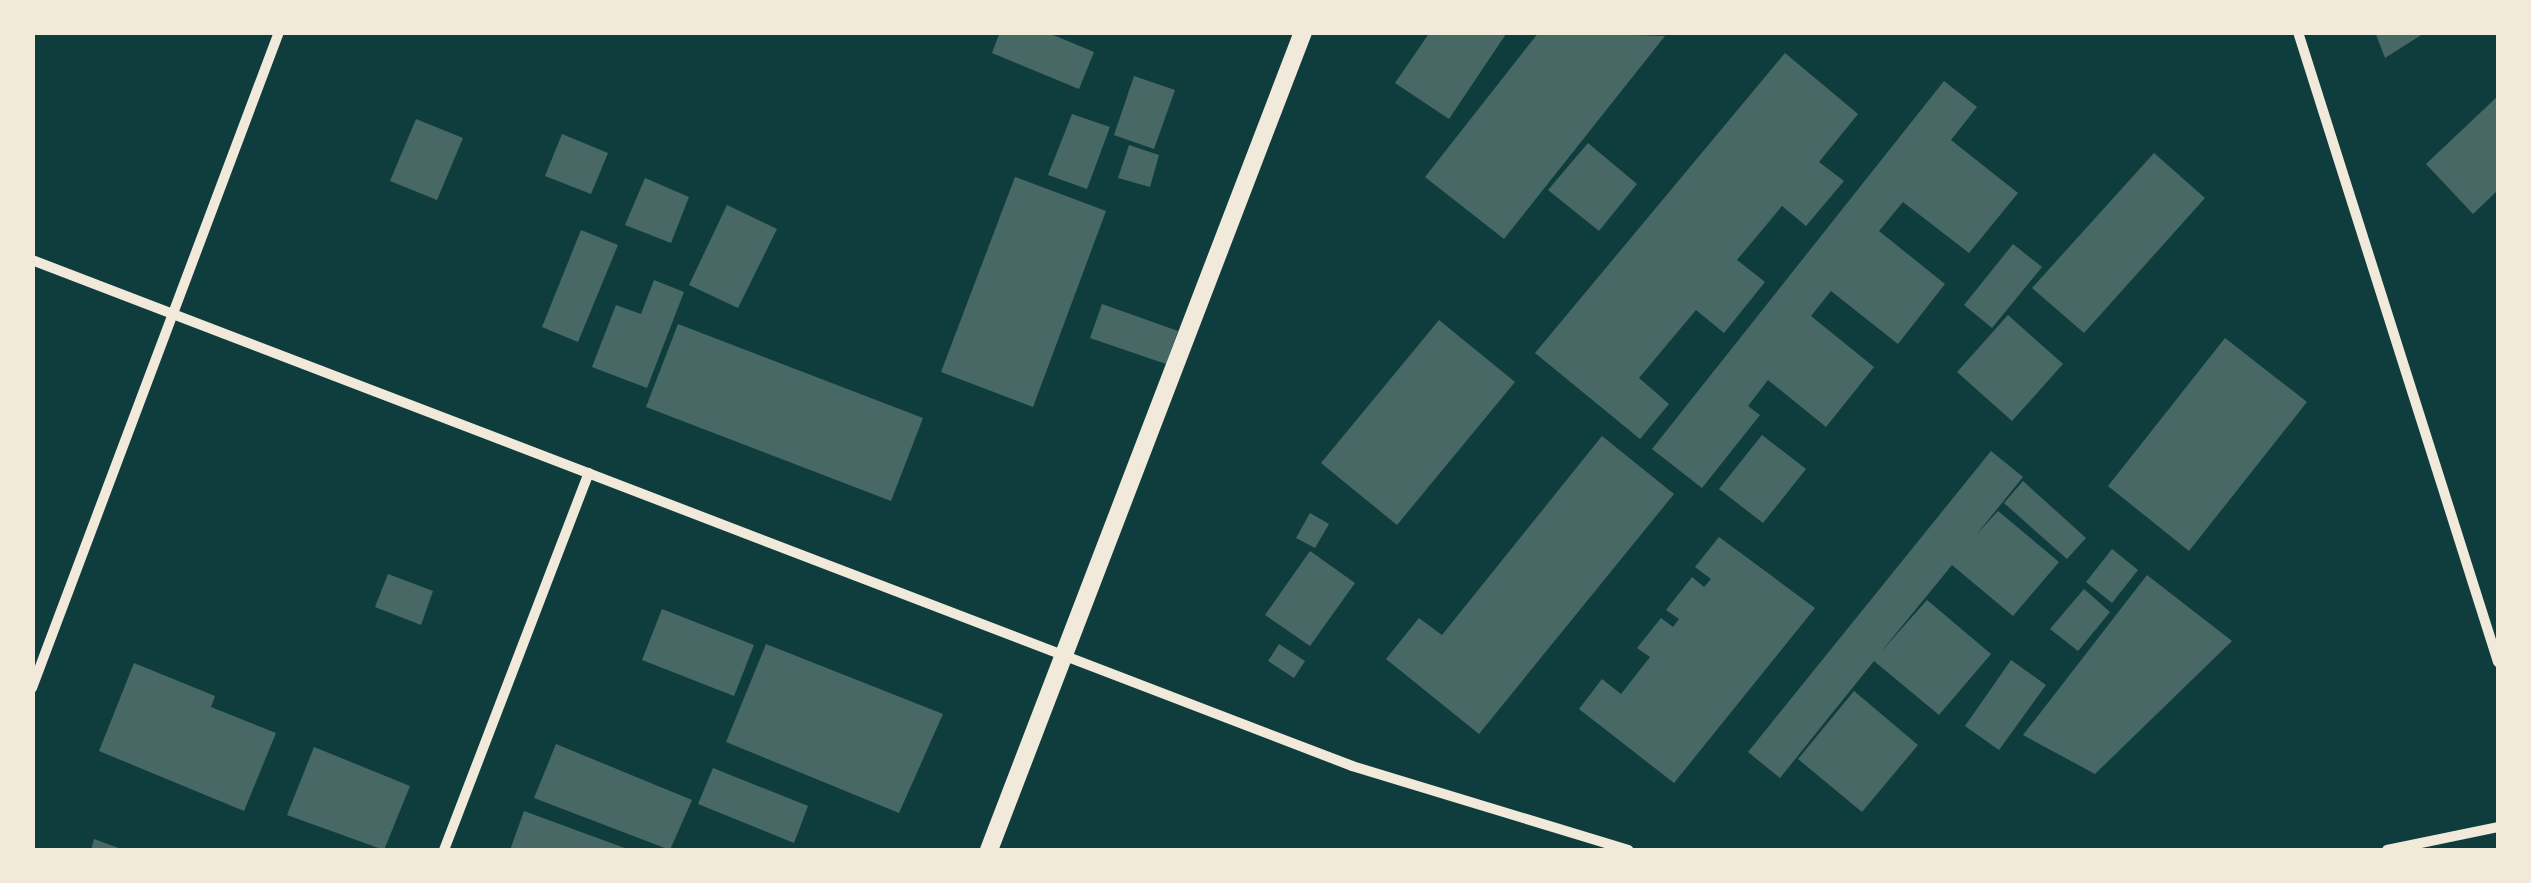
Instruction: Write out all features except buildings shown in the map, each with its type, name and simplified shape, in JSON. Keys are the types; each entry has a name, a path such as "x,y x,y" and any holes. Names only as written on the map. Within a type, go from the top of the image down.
{"street":[{"path":"32,688 279,32"},
{"path":"989,850 1303,32"},
{"path":"2298,32 2498,662"},
{"path":"32,260 1352,766 1591,846 1629,850"},
{"path":"444,850 589,474"},
{"path":"2386,850 2498,827"}]}
